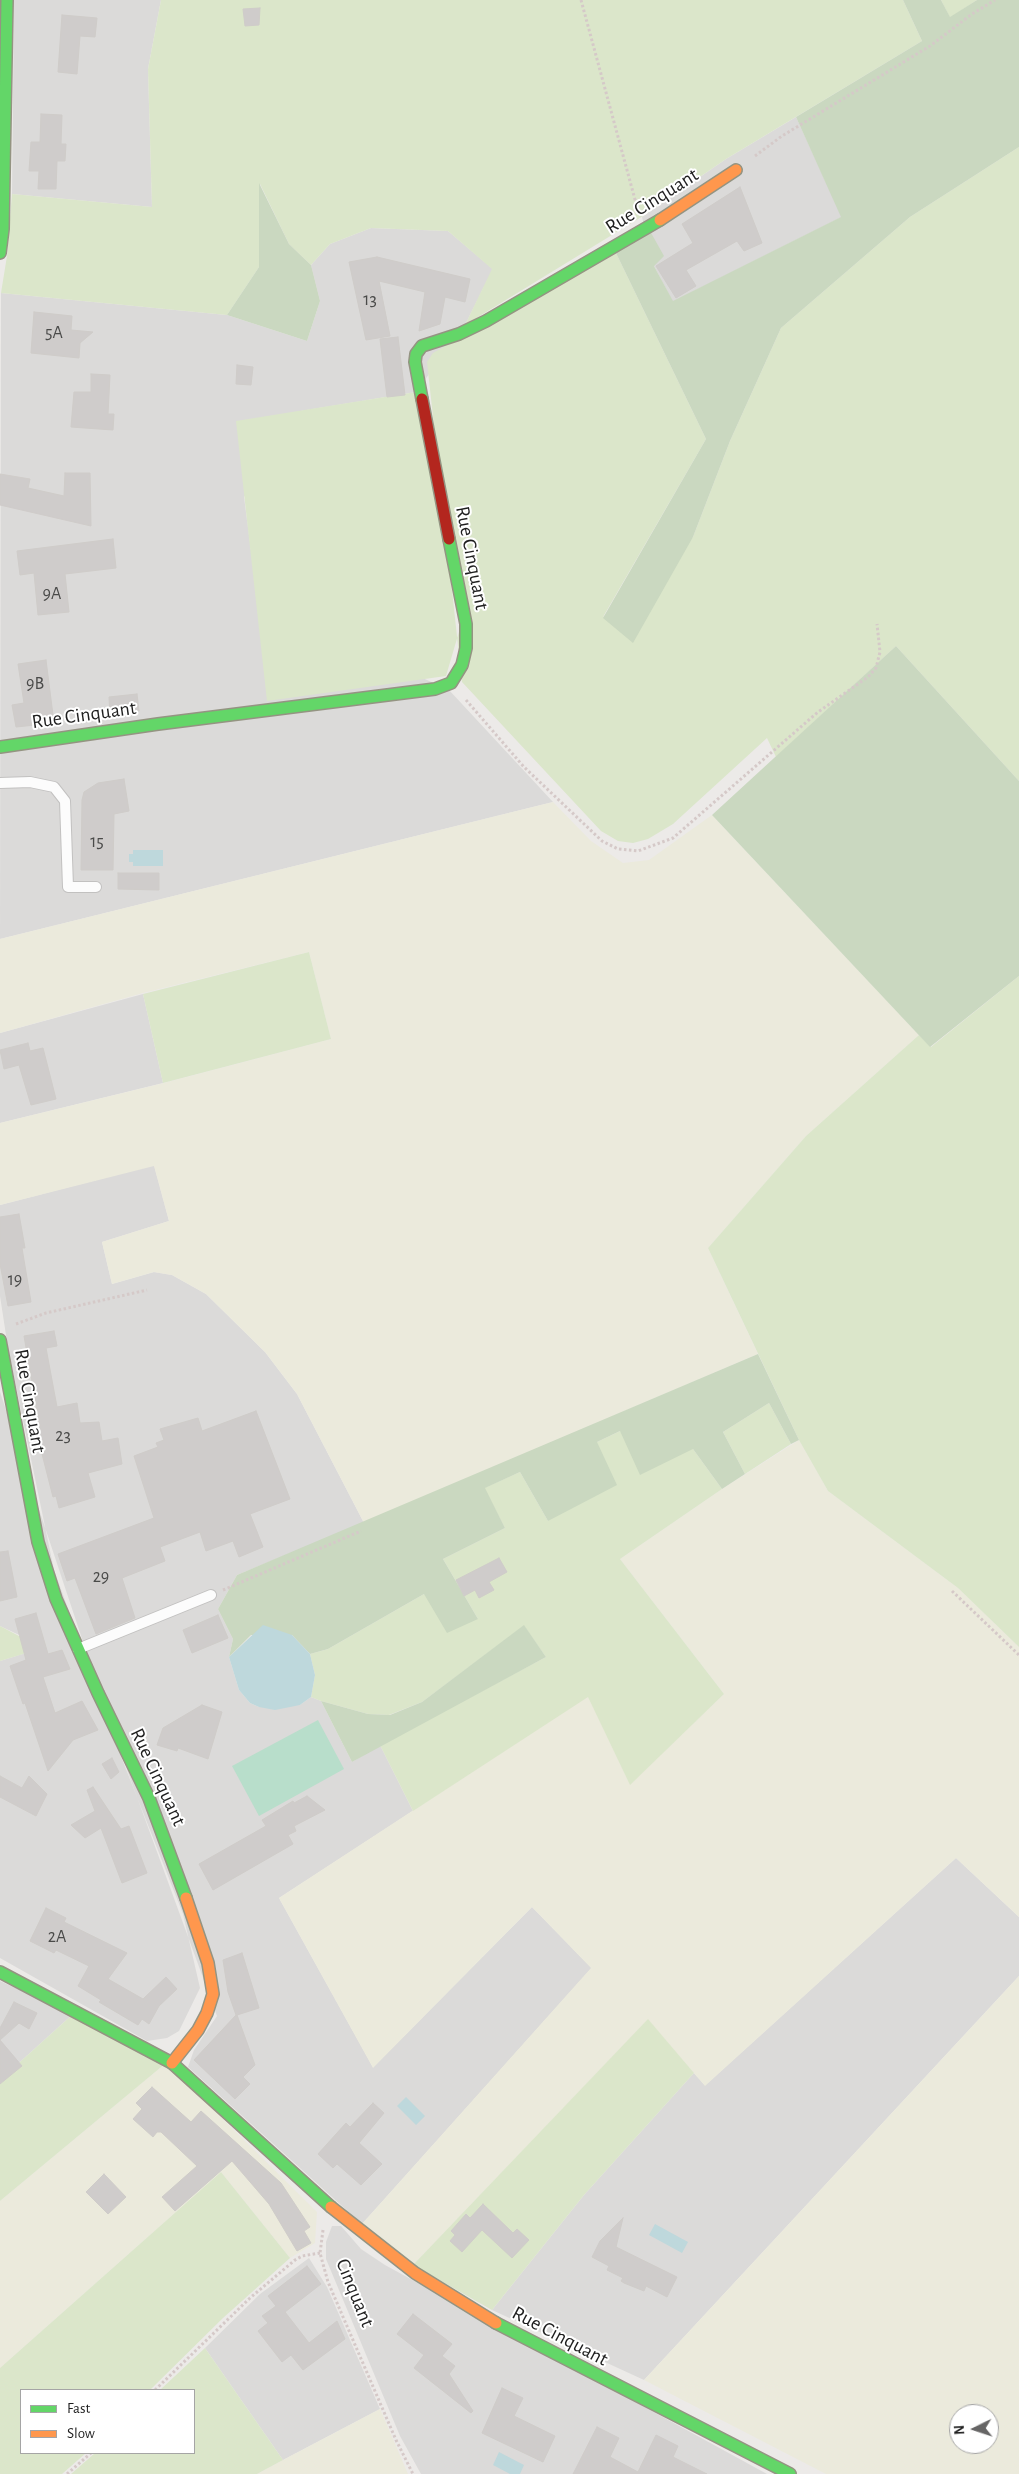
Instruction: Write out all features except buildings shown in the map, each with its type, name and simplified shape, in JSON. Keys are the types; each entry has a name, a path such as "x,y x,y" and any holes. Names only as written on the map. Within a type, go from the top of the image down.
{"street":[{"path":"0,253 3,229 7,0"},
{"name":"Rue Cinquant","path":"0,747 148,725 435,689 451,683 462,665 466,648 466,624 415,362 416,354 422,346 459,334 486,322 521,298 641,233 736,170"},
{"name":"Rue Cinquant","path":"0,1340 38,1542 56,1599 77,1649 156,1815 208,1963 213,1994 207,2013 198,2030 172,2063"},
{"path":"0,1972 172,2063 329,2205"},
{"name":"Rue Cinquant","path":"329,2205 415,2273 471,2310 539,2347 790,2474"}],"lane":[{"path":"0,783 30,782 54,786 65,801 68,887 96,886"},
{"path":"77,1649 211,1595"}],"path":[{"path":"581,0 637,207 641,233"},
{"path":"736,170 782,136 884,75 995,0"},
{"path":"451,683 524,767 602,841 618,849 638,851 674,838 818,712 868,677 876,668 880,652 877,624"},
{"path":"8,1328 46,1313 147,1290"},
{"path":"211,1595 361,1531"},
{"path":"952,1590 1019,1655"},
{"name":"Cinquant","path":"329,2205 320,2253 328,2282 396,2440 413,2474"},
{"path":"156,2389 250,2298 295,2260 302,2256 320,2253"},
{"path":"67,2474 90,2454"}],"shaded area":[{"path":"14,0 161,0 148,69 152,207 12,194"},
{"path":"796,117 842,217 673,302 654,266 642,217 726,159"},
{"path":"371,228 448,231 493,269 465,325 416,392 301,411 244,497 258,603 449,690 553,802 0,939 1,293 227,315 307,341 320,301 311,265 330,244"},
{"path":"553,802 591,841 623,863 649,860 712,815 919,1035 806,1136 708,1248 758,1354 364,1523 297,1394 265,1352 206,1294 172,1275 154,1272 112,1284 102,1242 169,1221 154,1166 0,1205 0,1123 164,1083 331,1039 309,952 143,993 0,1033 0,939"},
{"path":"143,994 163,1083 0,1123 0,1033"},
{"path":"154,1165 169,1221 102,1242 112,1284 154,1272 172,1275 206,1294 265,1352 297,1394 364,1523 237,1575 218,1609 233,1639 229,1657 239,1690 250,1703 259,1707 300,1705 311,1697 321,1701 352,1762 380,1745 413,1811 279,1898 373,2067 532,1907 592,1968 362,2224 188,2067 194,2050 217,2016 54,1570 8,1348 0,1296 0,1205"},
{"path":"0,1392 122,1759 183,1914 200,1988 179,2031 167,2038 147,2041 0,1958 0,1661 45,1647 0,1626"},
{"path":"799,1440 828,1491 958,1588 1019,1647 1019,1917 956,1858 705,2086 648,2020 413,2265 362,2224 591,1968 532,1907 373,2068 279,1898 588,1696 630,1784 724,1694 620,1559 722,1489"},
{"path":"956,1858 1019,1917 1019,1976 644,2380 492,2310 584,2195 694,2073 705,2085"},
{"path":"1019,1976 1019,2474 826,2474 644,2380"},
{"path":"0,1981 73,2014 0,2080"},
{"path":"166,2063 317,2212 315,2243 290,2258 221,2172 0,2368 0,2201"},
{"path":"332,2226 341,2226 361,2249 385,2265 767,2474 421,2474 400,2436 326,2259 326,2242"},
{"path":"309,2258 327,2287 380,2409 283,2460 205,2348 260,2294"},
{"path":"380,2409 408,2474 257,2474 283,2460"}],"green space":[{"path":"161,0 903,0 922,41 726,159 643,216 465,325 492,269 448,231 371,228 330,244 311,265 289,244 260,184 259,267 227,315 1,293 7,256 12,194 152,207 148,69"},
{"path":"903,0 941,0 950,17 977,0 1019,0 1019,147 910,217 781,328 730,441 693,537 633,643 603,618 706,439 615,251 650,231 664,256 654,266 673,301 841,217 796,117 922,41"},
{"path":"941,0 977,0 950,18"},
{"path":"1019,147 1019,781 896,646 776,757 767,738 673,824 648,839 633,843 618,841 601,831 462,682 427,362 433,353 615,251 706,439 603,617 693,537 730,441 781,328 910,217"},
{"path":"259,183 289,244 311,265 320,301 307,341 227,315 259,267"},
{"path":"416,392 461,625 446,676 267,701 236,421"},
{"path":"896,646 1019,781 1019,976 930,1047 712,815"},
{"path":"309,952 331,1039 163,1083 143,994"},
{"path":"1019,976 1019,1647 958,1588 828,1491 799,1440 708,1248 806,1136 919,1035 931,1047"},
{"path":"758,1354 799,1440 791,1444 769,1403 723,1432 745,1474 722,1489 693,1449 640,1475 620,1431 597,1442 617,1485 548,1521 520,1472 485,1488 505,1528 443,1559 478,1619 447,1633 424,1594 328,1649 310,1654 292,1635 251,1635 229,1657 233,1639 218,1609 237,1575"},
{"path":"769,1403 791,1444 745,1474 723,1432"},
{"path":"620,1431 693,1449 722,1489 620,1559 724,1694 630,1785 588,1697 413,1811 380,1745 546,1657 524,1626 422,1702 389,1715 368,1714 311,1697 315,1675 310,1654 328,1649 424,1594 478,1619 443,1559 505,1528 484,1488 520,1472 548,1521 597,1442"},
{"path":"524,1625 546,1657 352,1762 321,1701 368,1714 390,1715 422,1702"},
{"path":"0,1626 19,1636 40,1630 46,1647 0,1661"},
{"path":"318,1720 344,1769 259,1816 232,1766"},
{"path":"73,2014 166,2063 0,2201 0,2080"},
{"path":"648,2019 694,2073 584,2195 492,2310 413,2265"},
{"path":"221,2172 290,2258 223,2318 151,2389 20,2389 20,2454 85,2454 62,2474 0,2474 0,2368"},
{"path":"205,2348 283,2460 257,2474 71,2474 94,2454 195,2454 195,2389 161,2389"}],"water":[{"path":"133,850 163,850 163,866 133,866 133,862 129,862 129,854 133,854"},
{"path":"263,1625 292,1635 310,1654 315,1675 311,1697 300,1705 275,1710 259,1707 250,1703 239,1690 229,1657"},
{"path":"406,2097 425,2116 416,2125 397,2106"},
{"path":"655,2224 688,2242 682,2253 649,2235"},
{"path":"499,2452 524,2465 520,2474 510,2474 493,2465"}],"traffic: fast":[{"path":"0,253 3,229 7,0"},
{"path":"422,399 415,362 416,354 422,346 459,334 486,321 660,220"},
{"path":"0,747 158,724 435,689 451,683 462,665 466,648 466,624 449,539"},
{"path":"0,1340 38,1542 56,1599 98,1693 149,1798 186,1898"},
{"path":"0,1972 172,2063 331,2207"},
{"path":"496,2323 790,2474"}],"traffic: slow":[{"path":"660,220 736,170"},
{"path":"172,2063 198,2030 207,2013 213,1994 208,1963 186,1898"},
{"path":"331,2207 415,2273 496,2323"}],"traffic: jam":[{"path":"422,399 449,539"}]}
